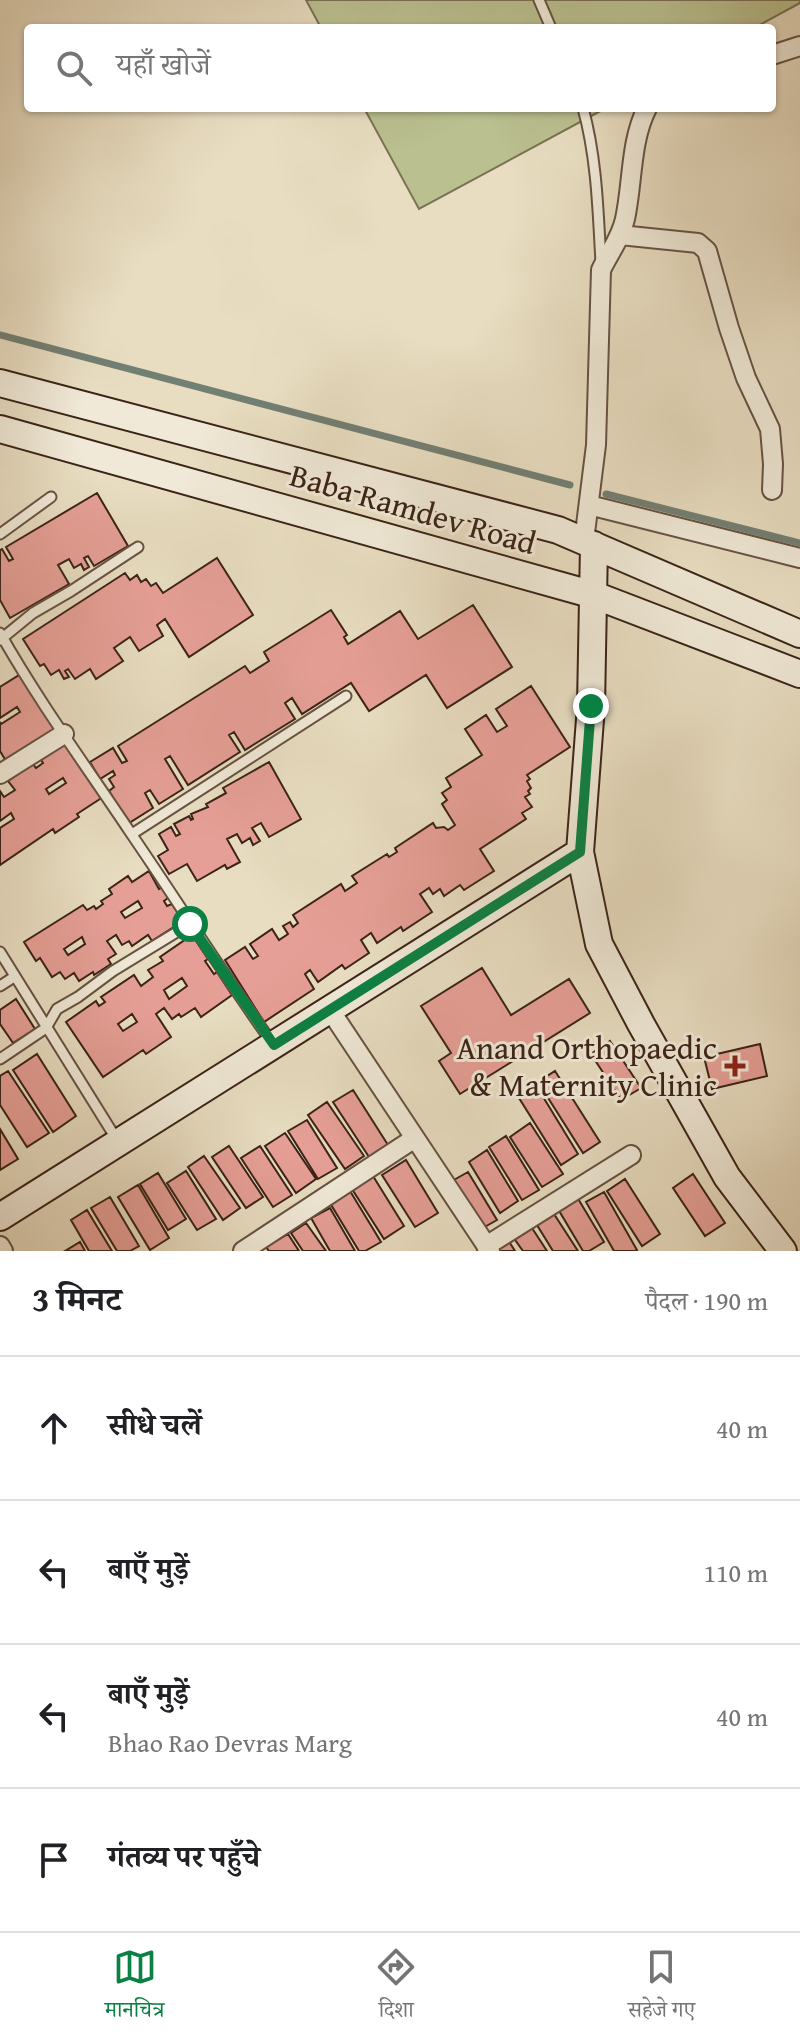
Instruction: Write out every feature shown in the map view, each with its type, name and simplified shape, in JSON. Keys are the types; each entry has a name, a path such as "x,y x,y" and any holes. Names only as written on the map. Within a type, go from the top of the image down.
{"street":[{"path":"776,54 800,46"},
{"path":"645,112 639,129 625,218 620,235 601,270 596,445 589,505 594,595 591,706 580,852 599,944 727,1177 783,1251"},
{"path":"620,235 698,243 707,251 746,378 770,429 772,490"},
{"path":"0,383 558,530 800,634"},
{"name":"Baba Ramdev Road","path":"0,429 594,595 800,674"},
{"path":"589,505 800,558"},
{"path":"0,774 64,734"},
{"path":"0,1217 580,852"},
{"path":"330,1010 488,1248 631,1155"},
{"path":"243,1251 415,1138"},
{"path":"0,1246 3,1251"}],"lane":[{"path":"539,0 549,24"},
{"path":"584,112 595,167 601,270"},
{"path":"0,534 51,497"},
{"path":"138,547 33,613 1,637 190,924 274,1045"},
{"path":"132,834 346,696"},
{"path":"0,1059 46,1028 57,1009 190,924"},
{"path":"0,952 119,1143"},
{"path":"0,986 14,977"}],"green space":[{"path":"306,0 800,0 800,3 761,24 319,24"},
{"path":"366,112 599,112 419,209"}],"building":[{"path":"97,493 128,546 94,566 88,556 84,558 89,567 84,570 81,564 74,568 69,559 58,565 69,584 10,618 0,600 0,550 9,561 13,559 6,547"},
{"path":"217,558 253,615 189,657 165,619 157,625 163,636 139,651 130,637 114,648 123,661 96,679 90,669 75,679 68,669 65,671 69,677 64,679 59,670 51,675 44,664 40,666 23,639 125,573 130,580 137,575 141,582 146,579 151,586 156,583 163,593"},
{"path":"473,605 512,667 447,708 426,675 369,711 351,683 302,714 292,698 285,703 295,719 245,750 234,732 229,735 240,752 188,785 170,756 165,759 183,789 159,804 150,790 145,793 153,808 129,823 109,791 114,787 109,779 115,775 113,771 100,779 90,762 113,748 122,763 127,761 118,746 245,666 250,673 269,661 264,652 331,610 347,635 344,637 348,644 400,611 418,639"},
{"path":"24,672 58,727 6,761 0,751 0,722 20,712 17,707 0,718 0,687"},
{"path":"531,686 570,747 527,775 531,788 528,791 530,794 525,797 532,807 522,813 526,819 480,849 494,871 464,890 460,885 444,896 440,889 433,894 429,888 420,894 432,912 377,943 371,933 361,940 369,953 345,969 342,965 318,982 310,970 305,974 314,989 264,1022 225,960 245,947 253,959 258,956 250,944 272,929 279,940 288,934 283,926 290,922 293,927 298,923 293,915 341,884 345,891 357,883 352,876 387,854 389,857 397,852 395,848 433,823 436,828 448,830 455,825 442,804 447,800 442,793 451,787 446,778 482,755 465,729 486,715 497,732 507,726 496,709"},
{"path":"67,742 103,797 55,833 53,829 0,865 0,828 14,819 11,813 0,821 0,791 4,797 15,790 8,781 33,764 36,768 43,763 41,760","holes":["63,778 66,783 49,794 46,789"]},
{"path":"269,762 301,819 269,837 261,823 252,828 260,841 253,845 250,838 242,843 237,834 227,839 240,862 227,869 225,865 197,881 187,864 169,874 158,856 168,850 159,834 171,827 176,836 180,834 174,824 189,816 193,819 191,814 208,807 206,804 226,793 223,788"},
{"path":"149,871 168,898 164,901 167,906 172,904 183,921 152,941 148,935 132,946 129,941 122,945 116,935 107,941 116,954 108,959 111,964 79,981 74,973 65,979 60,972 52,977 40,958 36,961 24,942 83,905 87,910 94,906 96,909 103,904 101,901 112,894 109,889 128,876 132,882","holes":["138,901 142,908 125,918 121,912","82,937 85,944 68,955 64,949"]},
{"path":"192,935 208,959 205,961 214,974 217,972 232,995 201,1017 195,1008 172,1019 164,1008 156,1014 171,1037 146,1054 143,1050 103,1077 66,1022 96,1001 99,1006 105,1002 101,997 134,975 141,986 153,977 148,970 163,961 160,957","holes":["182,978 187,986 169,999 164,990","132,1014 137,1022 123,1031 118,1024"]},
{"path":"482,968 511,1015 569,979 590,1013 460,1094 439,1061 451,1053 421,1006"},
{"path":"16,999 35,1029 13,1043 0,1024 0,1010"},
{"path":"610,1041 641,1088 621,1100 591,1054"},
{"path":"760,1044 767,1076 712,1089 704,1057"},
{"path":"37,1054 76,1116 53,1132 13,1070"},
{"path":"8,1071 49,1133 27,1147 0,1105 0,1076"},
{"path":"555,1071 600,1142 583,1153 538,1082"},
{"path":"537,1087 578,1154 561,1165 519,1098"},
{"path":"353,1090 388,1145 369,1157 333,1102"},
{"path":"327,1102 364,1156 345,1169 308,1115"},
{"path":"307,1120 337,1168 318,1179 288,1131"},
{"path":"530,1123 563,1174 542,1187 510,1137"},
{"path":"0,1129 18,1159 0,1170"},
{"path":"285,1133 316,1179 296,1193 265,1146"},
{"path":"506,1136 539,1190 522,1200 489,1147"},
{"path":"229,1146 263,1197 246,1208 212,1157"},
{"path":"260,1146 292,1195 273,1207 241,1158"},
{"path":"487,1150 518,1201 500,1213 469,1162"},
{"path":"204,1156 240,1208 223,1220 188,1167"},
{"path":"406,1160 438,1213 415,1227 382,1175"},
{"path":"186,1171 216,1219 197,1230 167,1183"},
{"path":"468,1172 497,1220 481,1229 452,1181"},
{"path":"158,1173 186,1219 168,1230 140,1184"},
{"path":"693,1174 725,1223 705,1236 673,1188"},
{"path":"373,1176 404,1226 384,1239 352,1189"},
{"path":"625,1179 660,1234 642,1246 607,1191"},
{"path":"138,1185 169,1238 150,1250 118,1197"},
{"path":"350,1191 381,1242 365,1251 359,1251 330,1203"},
{"path":"604,1192 637,1250 614,1251 586,1202"},
{"path":"110,1197 139,1246 130,1251 117,1251 91,1208"},
{"path":"577,1197 604,1242 589,1251 583,1251 558,1209"},
{"path":"330,1208 355,1251 330,1251 311,1218"},
{"path":"87,1210 112,1251 89,1251 71,1220"},
{"path":"554,1214 578,1251 553,1251 537,1225"},
{"path":"306,1223 326,1251 303,1251 291,1233"},
{"path":"530,1225 547,1251 523,1251 513,1237"},
{"path":"288,1234 299,1251 269,1251 266,1247"},
{"path":"508,1240 515,1251 496,1251"},
{"path":"80,1242 85,1251 65,1251"}],"waterway":[{"path":"0,335 570,485"},
{"path":"606,494 800,543"}],"place":[{"name":"Anand Orthopaedic & Maternity Clinic","path":"735,1066"}],"route":[{"path":"190,924 274,1045 580,852 591,706"}]}
